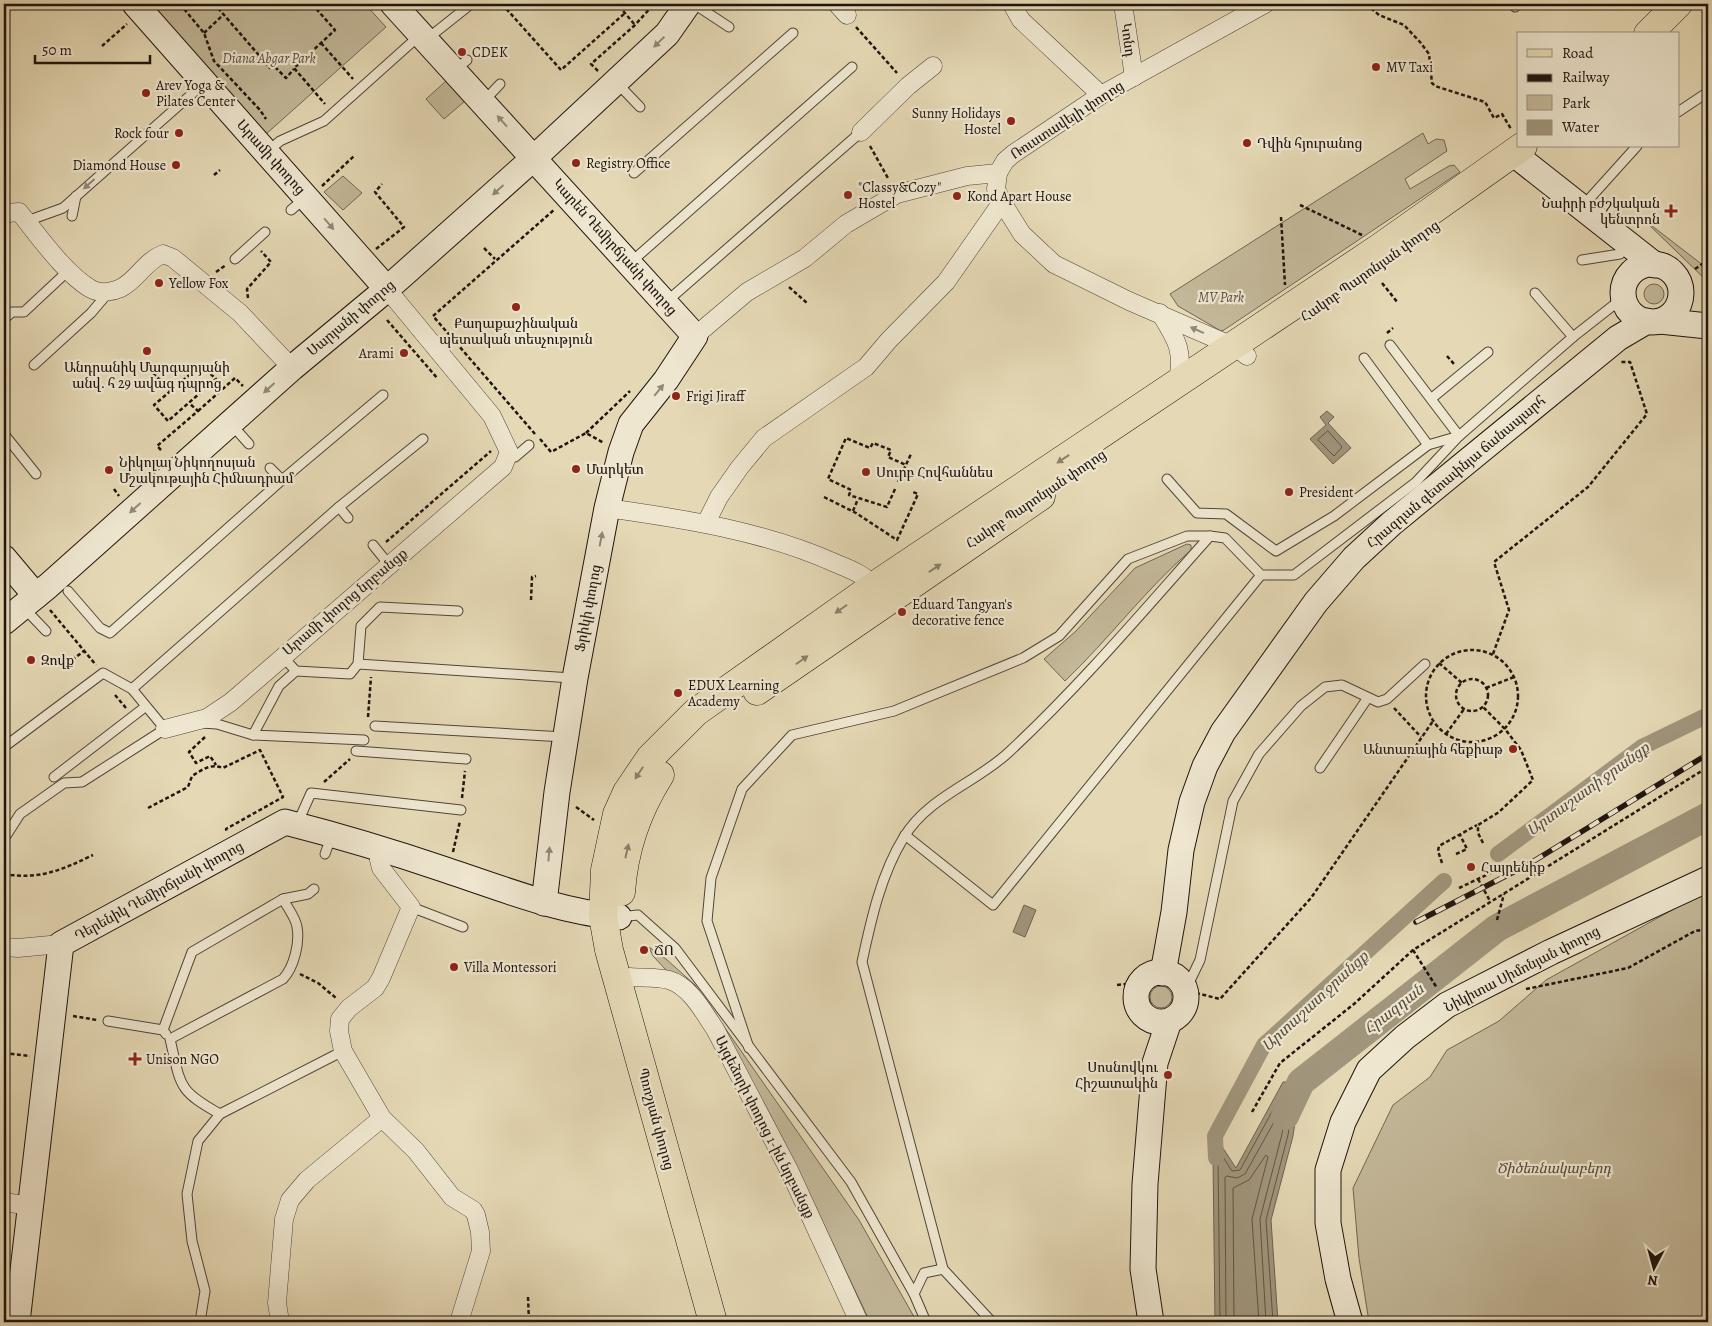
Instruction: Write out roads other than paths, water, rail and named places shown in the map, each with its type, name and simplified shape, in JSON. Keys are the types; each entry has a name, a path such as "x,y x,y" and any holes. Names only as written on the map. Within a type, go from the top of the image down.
{"main road":[{"path":"1650,32 1678,4"},
{"path":"1668,32 1695,4"},
{"name":"Հակոբ Պարոնյան փողոց","path":"611,916 605,870 617,814 627,792 650,758 696,712 874,586 1177,385 1240,351 1269,323 1374,243 1518,154"},
{"name":"Հակոբ Պարոնյան փողոց","path":"611,916 636,821 644,800 676,753 691,738 1518,154"},
{"name":"Պռոշյան փողոց","path":"611,916 726,1322"},
{"name":"Պռոշյան փողոց","path":"611,916 609,950 713,1322"}],"street":[{"name":"Կարեն Դեմիրճյանի փողոց","path":"393,4 424,37 461,65 492,93 535,157 695,336"},
{"name":"Սարյանի փողոց","path":"4,622 36,604 230,423 292,368 387,289 535,157 608,77 667,34 688,4"},
{"path":"1012,4 1022,20 1101,95"},
{"name":"Կոնդ","path":"1123,4 1134,77"},
{"name":"Ռուստավելի փողոց","path":"695,336 747,292 805,258 846,224 897,194 967,176 998,172 1005,161 1013,154 1101,95 1265,4"},
{"name":"Արամի փողոց","path":"131,14 205,83 267,153 304,200 387,289"},
{"path":"861,132 908,86 933,66"},
{"path":"1518,154 1581,208 1655,265 1673,273 1681,292 1708,314"},
{"path":"1518,154 1618,247 1637,306"},
{"path":"998,172 996,189 1002,202 1022,234 1054,264 1129,301 1160,313 1240,351"},
{"path":"706,522 719,497 764,438 866,367 889,340 946,282 1002,202"},
{"path":"4,216 7,213 19,212 69,270 92,290 108,292 122,287 152,259 163,254 173,258 250,325 292,368"},
{"path":"1637,306 1641,267 1655,265"},
{"path":"387,289 492,416 510,454"},
{"path":"1637,306 1675,310 1681,292"},
{"path":"1637,306 1708,326"},
{"name":"Հրազդան գետափնյա ճանապարհ","path":"1156,968 1174,912 1181,850 1192,802 1205,766 1222,732 1316,602 1354,558 1392,523 1618,338 1637,306"},
{"path":"1160,313 1179,343 1181,368 1177,385"},
{"name":"Ֆրիկի փողոց","path":"544,903 557,792 575,678 607,508 621,452 631,424 666,380 695,336"},
{"name":"Արամի փողոց նրբանցք","path":"164,729 207,718 231,702 503,467 510,454"},
{"path":"607,508 706,522 802,548 856,572 874,586"},
{"path":"4,558 36,604"},
{"name":"Դերենիկ Դեմիրճյանի փողոց","path":"13,1311 30,1206 61,944 285,822 296,825 328,844 382,848 544,903 611,916"},
{"path":"382,848 379,860 381,868 411,907 375,988 349,1008 340,1019 343,1051 382,1118 416,1150 452,1197 473,1210 476,1215 480,1232 481,1251 459,1322"},
{"name":"Նիկիտա Սիմոնյան փողոց","path":"1350,1322 1338,1279 1328,1223 1328,1170 1343,1122 1369,1070 1447,1005 1551,952 1708,878"},
{"path":"4,946 18,948 61,944"},
{"path":"1151,1322 1143,1269 1145,1184 1155,1063 1169,1021 1181,1011 1185,1004 1185,991 1175,977 1156,968 1139,985 1136,998 1155,1063"},
{"name":"Այգեձորի փողոց 1-ին նրբանցք","path":"630,978 670,980 679,985 702,1010 715,1029 789,1170 859,1322"},
{"path":"1141,1012 1154,1021 1169,1021"},
{"path":"280,1322 277,1303 284,1219 290,1200 307,1180 382,1118"},
{"path":"4,1202 30,1206"}],"lane":[{"path":"267,153 280,141 324,121 424,37 471,4"},
{"path":"694,4 728,27"},
{"path":"634,173 667,137 756,60 793,33"},
{"path":"630,264 852,67"},
{"path":"608,77 640,106"},
{"path":"27,222 63,208 205,83"},
{"path":"1680,111 1708,92"},
{"path":"665,303 861,132"},
{"path":"1581,208 1636,148"},
{"path":"72,216 76,196"},
{"path":"235,258 265,232"},
{"path":"1582,260 1620,254"},
{"path":"4,319 12,312 24,312 69,270"},
{"path":"34,365 91,313 108,292"},
{"path":"1535,293 1573,338"},
{"path":"905,835 993,905 1261,576 1294,574 1416,482 1459,436 1573,338 1637,306"},
{"path":"1390,345 1459,436"},
{"path":"1432,398 1488,352"},
{"path":"1364,358 1428,445"},
{"path":"68,591 100,628 110,633 282,480 383,395"},
{"path":"230,423 250,444"},
{"path":"4,434 36,474"},
{"path":"1167,479 1197,513 1226,514 1276,551 1334,516 1428,445 1459,436"},
{"path":"132,689 339,507 423,439"},
{"path":"510,454 529,445"},
{"path":"270,468 282,480"},
{"path":"339,507 348,518"},
{"path":"749,1048 707,921 711,878 742,789 792,735 894,710 1023,658 1059,636 1128,559 1187,536 1225,538 1261,576"},
{"path":"992,1322 944,1269 862,962 872,915 893,856 905,835 933,804 1007,754 1092,670 1210,536"},
{"path":"375,548 390,566"},
{"path":"36,604 46,631"},
{"path":"282,656 296,671 350,674 358,664 361,626 380,607 458,611"},
{"path":"358,664 575,678"},
{"path":"1185,991 1200,960 1233,801 1259,754 1301,706 1325,687 1342,685 1361,694 1367,700 1378,702 1387,699 1425,664"},
{"path":"253,735 279,686 296,671"},
{"path":"4,747 103,673 132,689 164,729 82,782 64,783 20,814 4,839"},
{"path":"1320,768 1367,700"},
{"path":"54,777 145,707"},
{"path":"191,723 217,724 253,735 364,740"},
{"path":"375,726 567,738"},
{"path":"356,751 466,758"},
{"path":"296,825 311,793 462,810"},
{"path":"162,1030 192,952 283,899 308,894 314,889"},
{"path":"170,1039 283,978 290,971 298,939 297,925 283,899"},
{"path":"411,907 463,927"},
{"path":"611,916 638,915 675,948 851,1182 914,1294 926,1322"},
{"path":"108,1021 162,1030 170,1039 179,1081 188,1094 220,1114"},
{"path":"200,1322 205,1291 192,1241 187,1194 198,1142 220,1114 343,1051"},
{"path":"914,1294 924,1273 944,1269"}],"water":[{"path":"1327,411 1334,417 1328,423 1351,448 1333,464 1310,439 1326,425 1320,417"},
{"path":"1024,905 1036,910 1025,937 1013,932"},
{"path":"1283,1082 1301,1082 1293,1136 1271,1220 1278,1322 1215,1322 1213,1157 1215,1136 1236,1168"}],"waterway":[{"name":"Արտաշատի ջրանցք","path":"1498,854 1642,747 1708,715"},
{"name":"Հրազդան","path":"1285,1116 1301,1082 1497,928 1708,816"},
{"name":"Արտաշատ ջրանցք","path":"1216,1158 1215,1136 1264,1045 1444,881"}],"railway":[{"path":"1416,922 1529,864 1708,754"}],"place":[{"name":"CDEK","path":"462,52"},
{"name":"MV Taxi","path":"1376,67"},
{"name":"Arev Yoga & Pilates Center","path":"146,93"},
{"name":"Sunny Holidays Hostel","path":"1011,121"},
{"name":"Rock four","path":"179,133"},
{"name":"Դվին հյուրանոց","path":"1247,143"},
{"name":"Registry Office","path":"576,163"},
{"name":"Diamond House","path":"176,165"},
{"name":"\"Classy&Cozy\" Hostel","path":"848,195"},
{"name":"Kond Apart House","path":"957,196"},
{"name":"Նաիրի բժշկական կենտրոն","path":"1671,211"},
{"name":"Yellow Fox","path":"159,283"},
{"name":"Քաղաքաշինական պետական տեսչություն","path":"516,307"},
{"name":"Անդրանիկ Մարգարյանի անվ. հ 29 ավագ դպրոց","path":"147,351"},
{"name":"Arami","path":"404,353"},
{"name":"Frigi Jiraff","path":"676,396"},
{"name":"Մարկետ","path":"576,469"},
{"name":"Նիկոլայ Նիկողոսյան Մշակութային Հիմնադրամ","path":"109,470"},
{"name":"Սուրբ Հովհաննես","path":"866,472"},
{"name":"President","path":"1289,492"},
{"name":"Eduard Tangyan's decorative fence","path":"902,612"},
{"name":"Զովք","path":"31,660"},
{"name":"EDUX Learning Academy","path":"678,693"},
{"name":"Անտառային հեքիաթ","path":"1513,749"},
{"name":"Հայրենիք","path":"1471,867"},
{"name":"ՃՈ","path":"644,950"},
{"name":"Villa Montessori","path":"454,967"},
{"name":"Unison NGO","path":"135,1059"},
{"name":"Սոսնովկու Հիշատակին","path":"1168,1075"}],"park label":[{"name":"Diana Abgar Park","path":"269,58"},
{"name":"MV Park","path":"1221,297"},
{"name":"Ծիծեռնակաբերդ","path":"1554,1168"}]}
